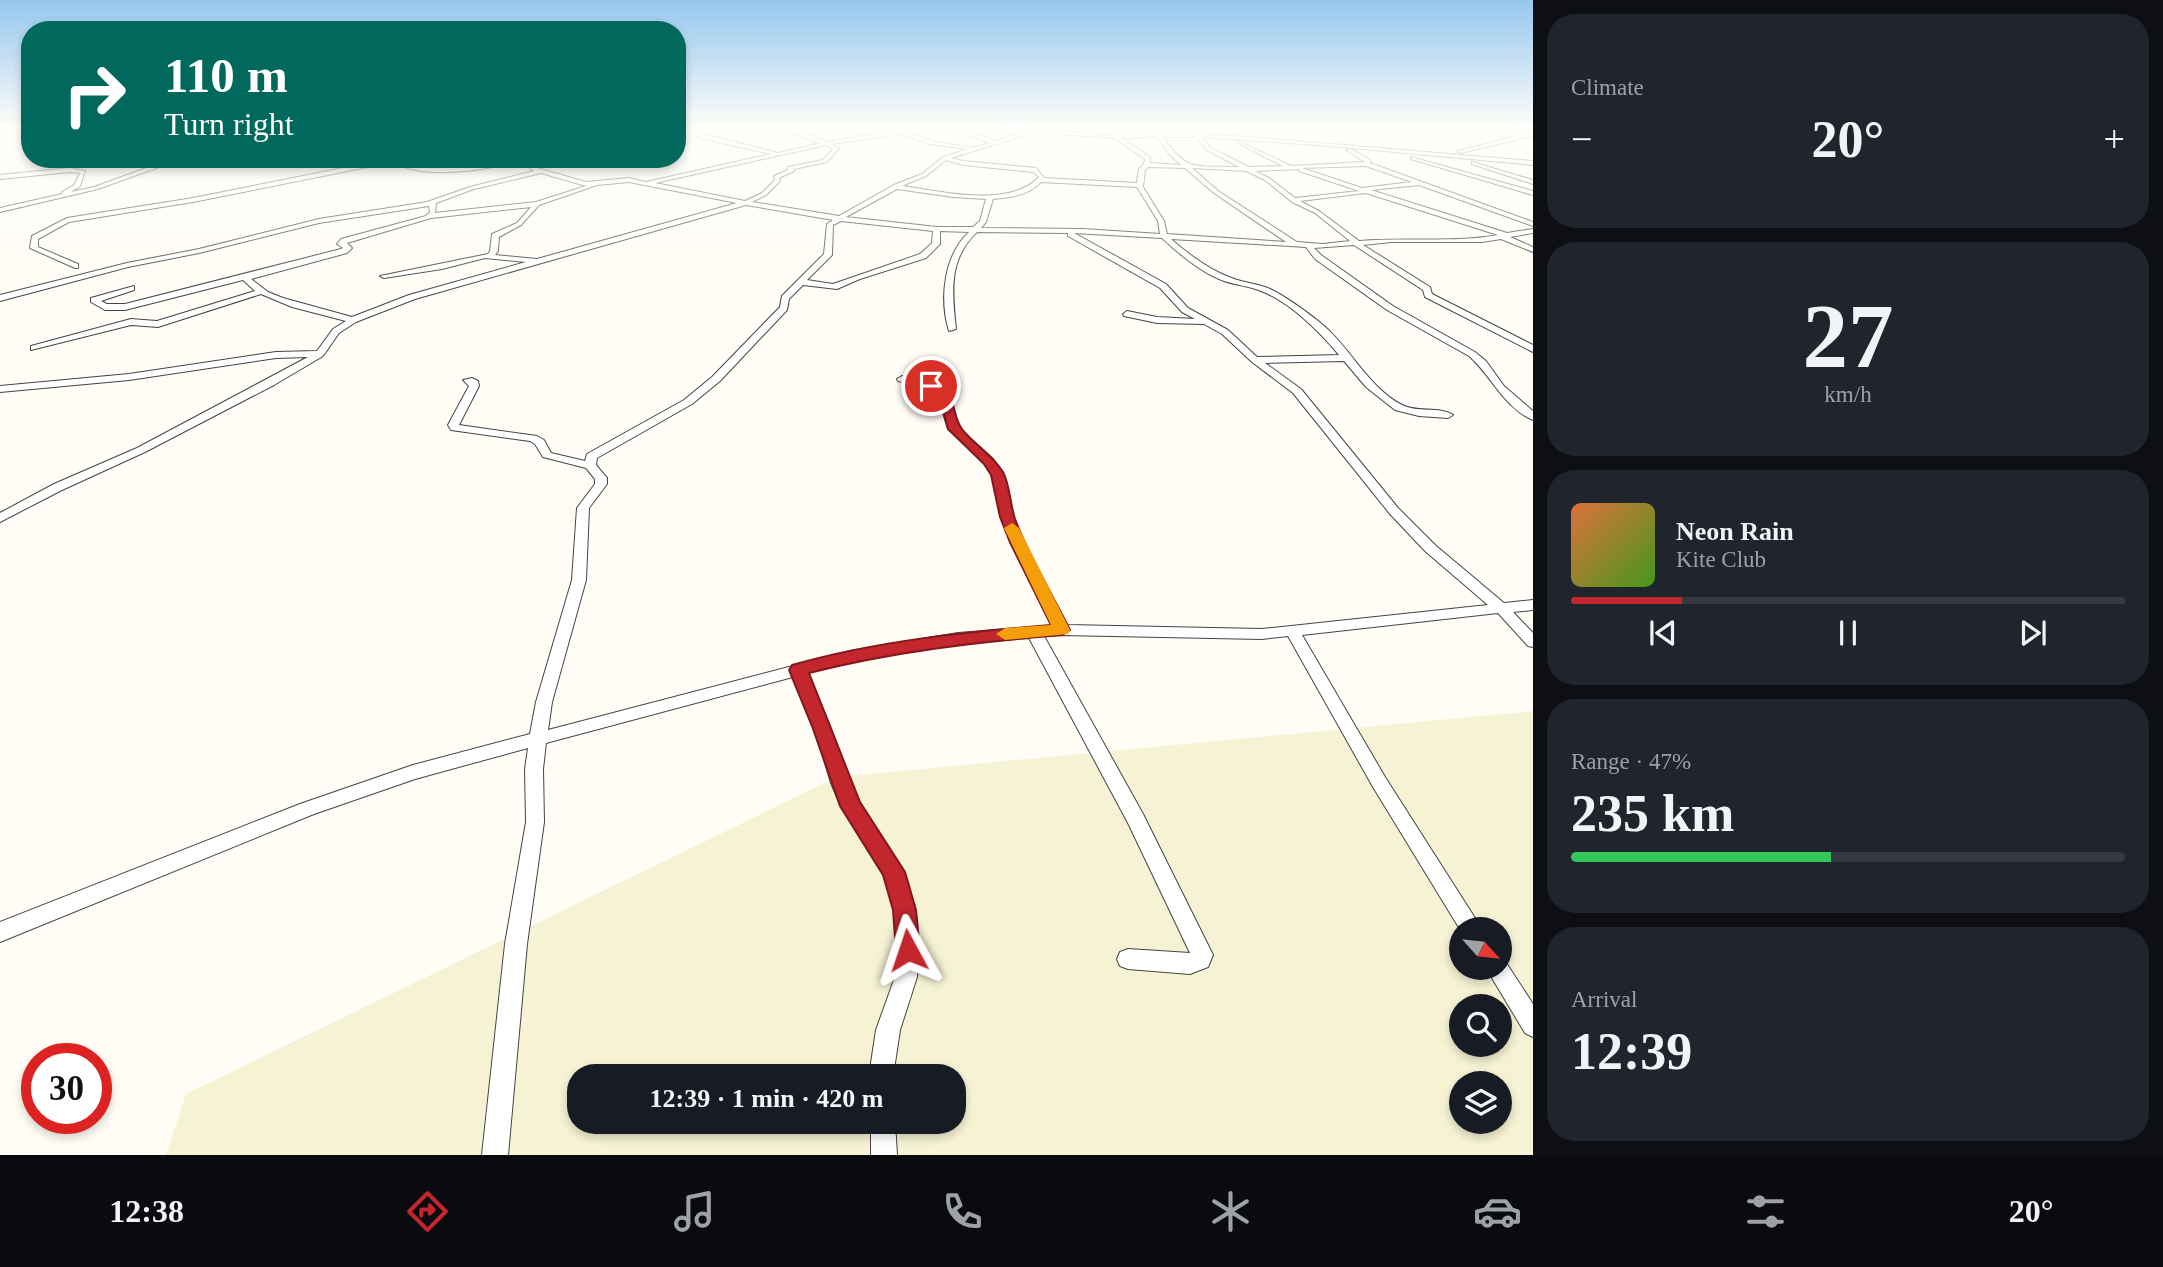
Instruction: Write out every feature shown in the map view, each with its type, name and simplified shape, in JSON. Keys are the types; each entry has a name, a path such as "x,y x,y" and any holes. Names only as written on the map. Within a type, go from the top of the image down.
{"street":[{"path":"57,197 79,183"},
{"path":"0,210 109,183"},
{"path":"75,266 34,248 35,238 67,220 275,183"},
{"path":"0,298 127,265 199,251 319,221 433,202 492,183"},
{"path":"587,183 595,185"},
{"path":"131,288 94,300 105,307 125,307 344,251 348,248 341,244 344,241 429,216 537,204 607,183"},
{"path":"640,183 745,204 937,229 1164,236 1295,245 1391,240 1482,240 1533,231"},
{"path":"646,184 651,183"},
{"path":"0,518 58,487 155,443 320,354 337,331 354,320 410,298 745,204 764,194 774,183"},
{"path":"590,466 591,456 598,450 681,407 702,392 784,308 785,298 816,264 828,255 828,227 904,183"},
{"path":"896,186 990,196 1027,192 1038,183"},
{"path":"1099,183 1141,185 1161,221 1164,236 1181,252 1225,279 1264,289 1277,296 1321,328 1370,385 1399,408 1419,414 1448,415"},
{"path":"1206,183 1295,245"},
{"path":"1269,183 1292,200 1317,212 1356,243 1427,289 1428,295 1533,349"},
{"path":"1338,183 1506,237 1533,250"},
{"path":"1292,200 1426,183 1533,224"},
{"path":"1502,183 1533,192"},
{"path":"952,329 948,295 950,274 958,250 982,222 990,196"},
{"path":"429,216 433,212 433,202"},
{"path":"490,256 494,251 495,236 519,224 537,204"},
{"path":"801,282 832,287 923,256 936,244 937,229"},
{"path":"1066,232 1163,286 1185,310 1225,332 1255,360 1297,391 1394,510 1430,548 1502,609 1533,642"},
{"path":"1308,245 1318,257 1390,308 1472,354 1500,388 1533,416"},
{"path":"384,276 490,256 536,261"},
{"path":"246,277 245,280 263,291 304,307 354,320"},
{"path":"34,348 131,322 158,324 263,291"},
{"path":"1127,314 1157,320 1207,321"},
{"path":"0,389 129,377 247,359 320,354"},
{"path":"1255,360 1346,358"},
{"path":"902,379 942,391 954,429 994,468 1017,542 1062,630"},
{"path":"468,380 474,386 453,425 454,428 533,438 540,442 547,455 590,466 601,478 601,484 583,508 579,580 544,702 534,769 535,822 516,944 495,1155"},
{"path":"0,932 219,843 364,788 446,763 538,741 850,656 958,638 1034,632 1062,630 1220,635 1293,632 1533,605"},
{"path":"1034,632 1136,820 1202,955 1200,961 1190,964 1128,959"},
{"path":"1293,632 1379,782 1464,917"},
{"path":"798,670 822,726 850,806 893,872 905,910 908,950 906,977 888,1030 883,1064"},
{"path":"1505,980 1533,1025"},
{"path":"883,1134 884,1155"}],"shaded area":[{"path":"1533,711 1533,1155 166,1155 186,1094 837,777"}],"slow traffic":[{"path":"1005,634 1062,630 1012,528"}],"route":[{"path":"908,950 905,910 900,889 893,872 850,806 822,726 798,670 850,656 958,638 1062,630 1017,542 1007,517 998,475 989,461 954,429 942,391 931,386"}]}
